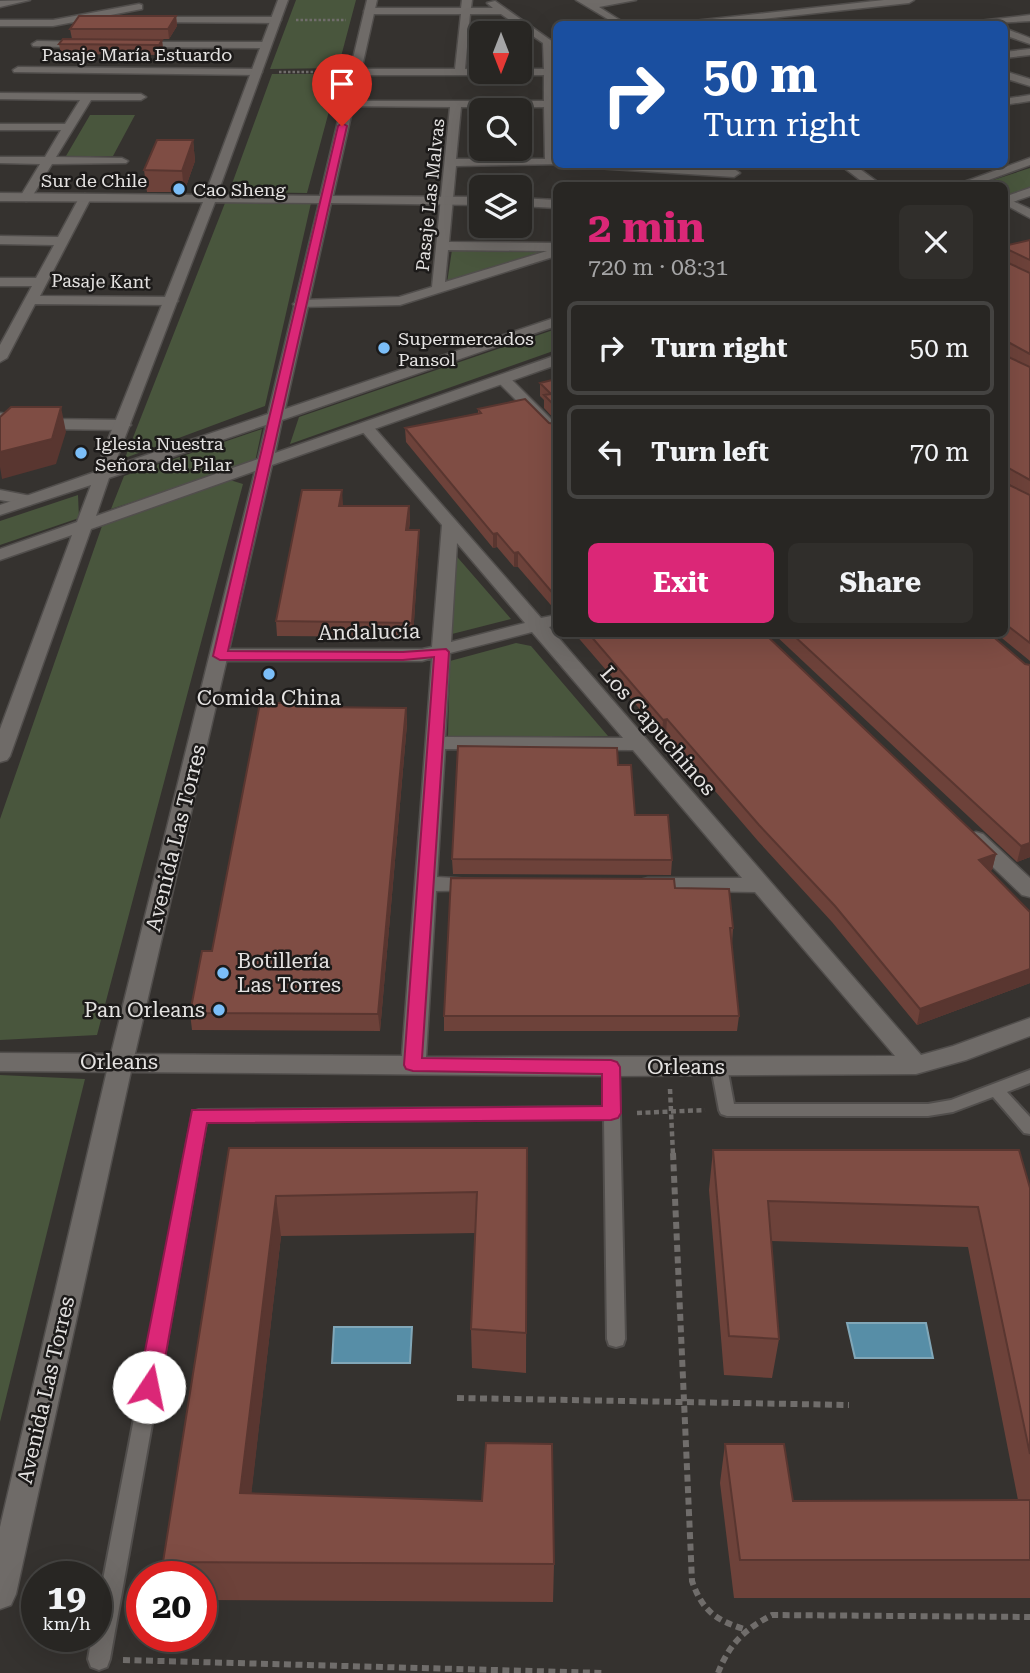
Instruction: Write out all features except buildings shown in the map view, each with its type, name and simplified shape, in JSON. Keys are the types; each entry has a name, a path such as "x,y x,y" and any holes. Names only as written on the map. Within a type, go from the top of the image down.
{"street":[{"path":"0,5 25,0"},
{"path":"0,756 6,724 86,526 102,476 210,199 283,0"},
{"path":"348,103 553,107 552,45 488,0"},
{"path":"584,2 631,0"},
{"path":"721,21 909,0"},
{"path":"584,2 617,21"},
{"path":"370,10 466,5 504,11"},
{"path":"460,72 466,5"},
{"path":"0,23 52,23 139,8"},
{"path":"179,20 184,10"},
{"name":"Avenida Las Torres","path":"0,1594 121,1062 220,656 370,10"},
{"path":"1006,21 1030,18"},
{"path":"71,20 276,20"},
{"path":"16,73 52,23"},
{"path":"1008,33 1030,41"},
{"path":"16,73 92,45"},
{"path":"120,45 267,45"},
{"path":"1008,55 1030,52"},
{"name":"Pasaje María Estuardo","path":"16,73 148,84 257,72"},
{"path":"355,72 553,72"},
{"path":"16,73 87,97 148,84"},
{"path":"1008,75 1030,83"},
{"path":"134,110 148,84"},
{"path":"26,197 87,97"},
{"path":"1008,101 1030,98"},
{"name":"Pasaje Las Malvas","path":"438,289 456,104"},
{"path":"0,127 69,127"},
{"path":"0,160 122,161"},
{"path":"970,182 1030,161"},
{"path":"451,162 553,163"},
{"path":"650,168 731,174"},
{"path":"850,168 871,182"},
{"path":"1008,200 1030,192"},
{"name":"Sur de Chile","path":"0,197 469,201"},
{"path":"0,358 85,198"},
{"path":"532,203 553,204"},
{"path":"1008,203 1030,214"},
{"path":"0,240 62,241"},
{"path":"442,246 553,247"},
{"path":"300,304 390,303 553,253"},
{"name":"Pasaje Kant","path":"0,282 40,282"},
{"name":"Pasaje Kant","path":"31,300 171,301"},
{"path":"0,510 553,323"},
{"path":"0,555 553,361"},
{"path":"503,379 553,429"},
{"path":"0,418 47,424 123,425"},
{"name":"Los Capuchinos","path":"366,427 450,524 547,623"},
{"path":"0,495 30,500"},
{"path":"413,1065 450,524"},
{"name":"Andalucía","path":"220,656 403,656 442,652 547,623"},
{"name":"Los Capuchinos","path":"558,637 639,744 916,1065"},
{"path":"435,743 639,744"},
{"path":"959,823 1030,890"},
{"path":"425,884 506,885"},
{"path":"627,885 761,886"},
{"name":"Orleans","path":"0,1062 611,1067 916,1065 958,1054 1030,1027"}],"lane":[{"path":"611,1067 616,1339"},
{"path":"719,1067 727,1110 929,1110 953,1105 1030,1076"},
{"path":"995,1089 1030,1128"},
{"path":"99,1659 199,1115 611,1113"}],"path":[{"path":"276,20 370,10"},
{"path":"257,72 355,72"},
{"path":"668,1067 673,1111 692,1581 699,1604 714,1620 744,1629"},
{"path":"611,1113 727,1110"},
{"path":"457,1398 849,1405"},
{"path":"718,1673 724,1656 744,1629 772,1615 1030,1617"},
{"path":"99,1659 605,1673"}],"green space":[{"path":"296,0 356,0 338,68 270,69"},
{"path":"272,74 339,74 307,193 229,192"},
{"path":"90,115 135,115 113,156 66,156"},
{"path":"1030,168 1030,188 1008,195 1008,182 987,182"},
{"path":"225,203 311,203 265,406 125,458"},
{"path":"452,250 549,250 447,283"},
{"path":"553,330 553,351 290,444 299,417"},
{"path":"262,429 255,462 111,509 124,476"},
{"path":"230,480 243,484 97,1035 0,1040 0,819 102,526"},
{"path":"78,495 79,518 0,545 0,521"},
{"path":"452,551 511,619 452,634"},
{"path":"516,643 531,646 608,736 448,736 450,661"},
{"path":"0,1075 85,1079 0,1422"}],"water":[{"path":"847,1323 926,1323 933,1358 855,1358"},
{"path":"334,1327 412,1327 410,1363 332,1363"}],"place":[{"name":"Cao Sheng","path":"179,189"},
{"name":"Supermercados Pansol","path":"384,348"},
{"name":"Iglesia Nuestra Señora del Pilar","path":"81,453"},
{"name":"Comida China","path":"269,674"},
{"name":"Botillería Las Torres","path":"223,973"},
{"name":"Pan Orleans","path":"219,1010"}],"route":[{"path":"149,1387 199,1115 611,1113 611,1067 413,1065 442,652 403,656 220,656 342,126"}]}
